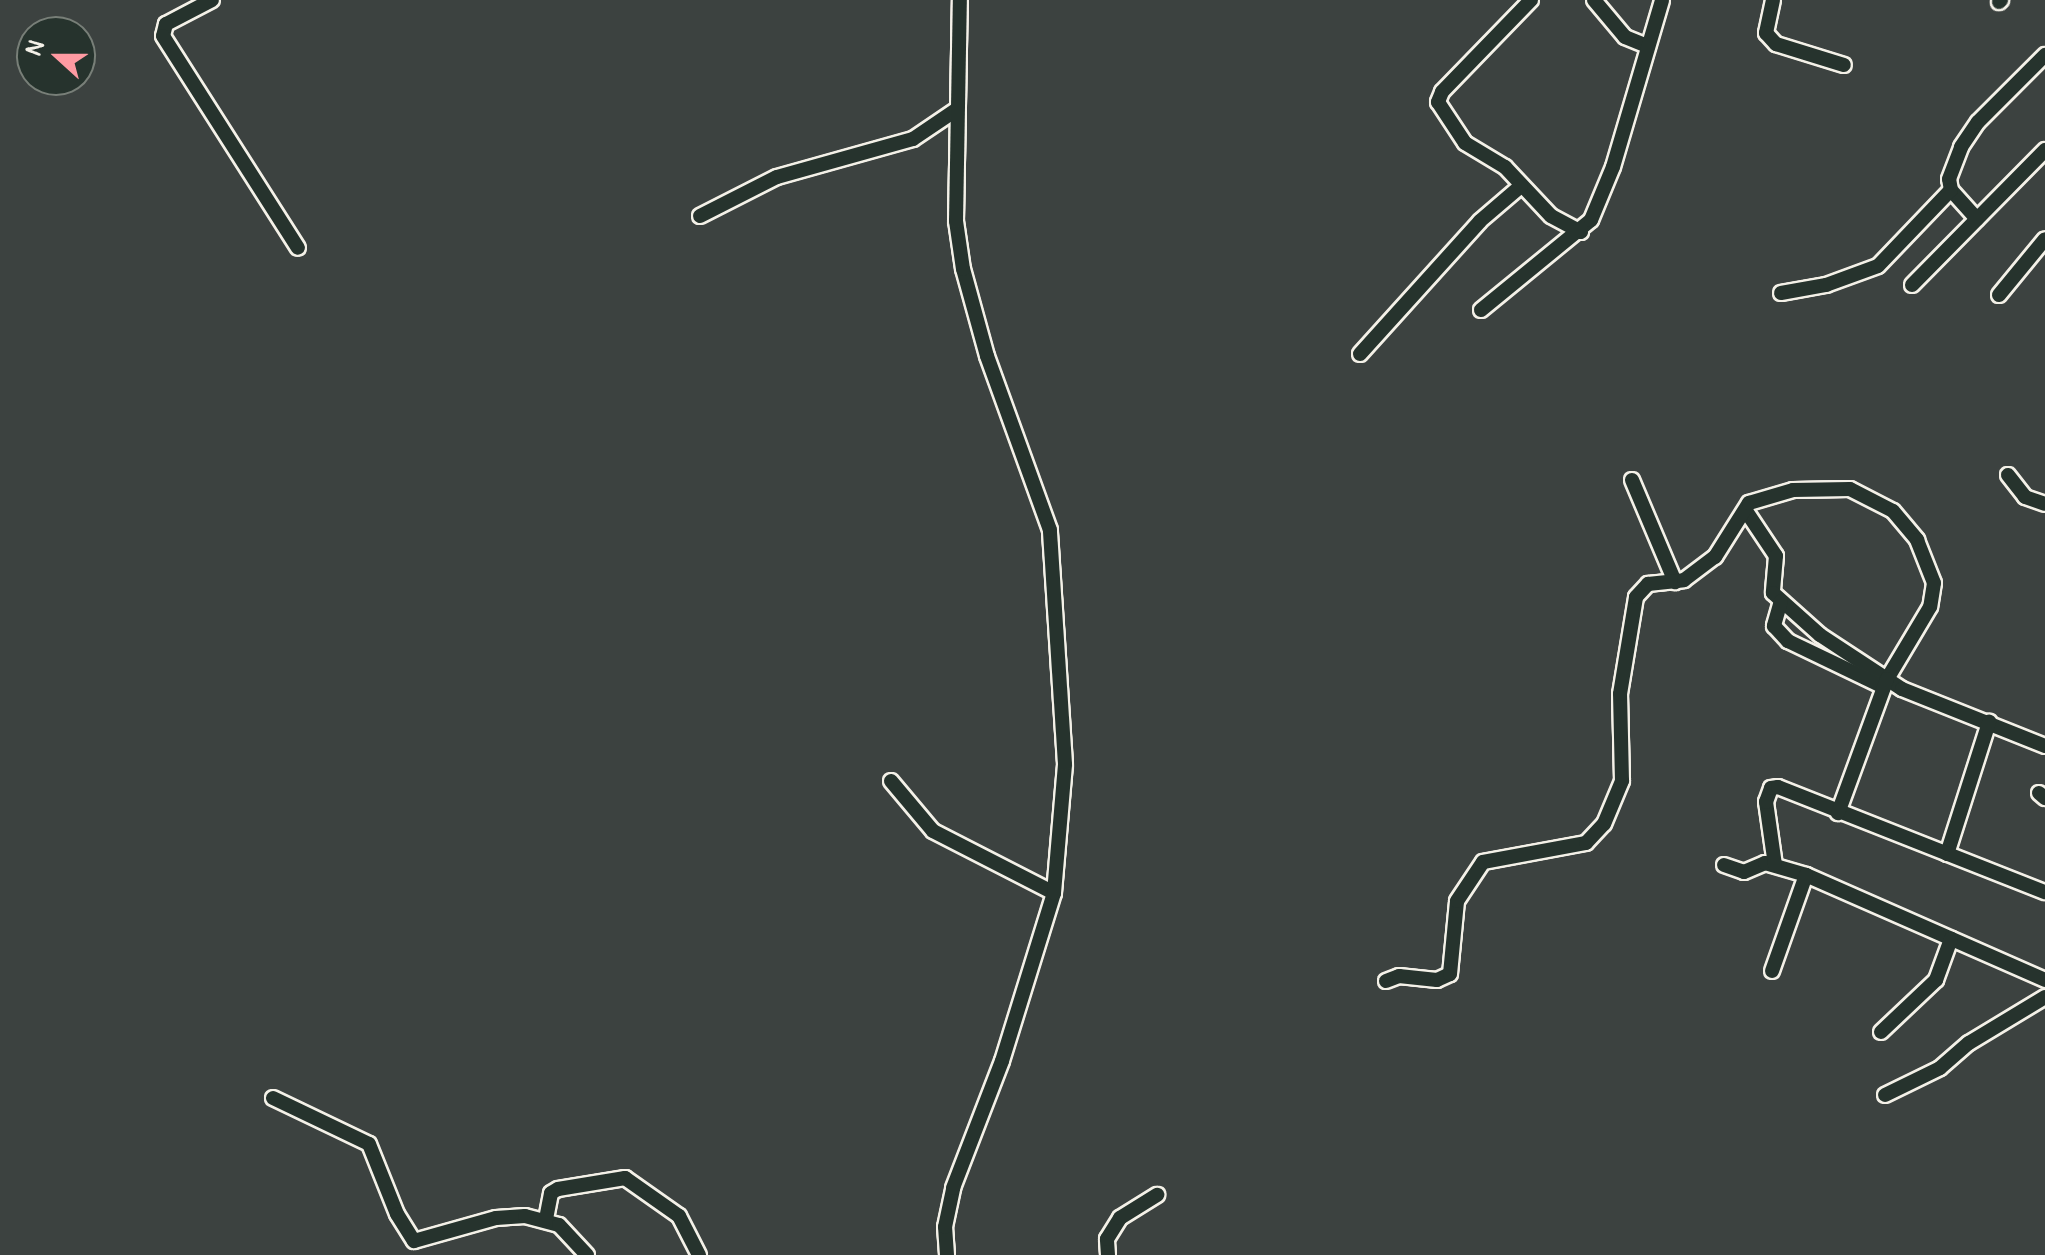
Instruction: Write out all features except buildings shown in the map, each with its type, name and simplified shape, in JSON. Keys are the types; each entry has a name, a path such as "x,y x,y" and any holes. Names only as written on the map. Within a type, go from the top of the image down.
{"street":[{"path":"212,0 166,24 163,36 298,248"},
{"path":"947,1255 945,1227 953,1188 1002,1061 1054,893 1065,764 1050,530 987,356 963,269 956,221 960,0"},
{"path":"1531,0 1442,92 1438,102 1465,143 1495,159 1551,216 1581,232"},
{"path":"1594,0 1625,37 1647,46"},
{"path":"1481,310 1581,232 1613,167 1662,0"},
{"path":"1773,0 1766,33 1776,44 1844,65"},
{"path":"1977,219 1951,190 1949,179 1961,147 1978,122 2040,72 2045,55"},
{"path":"700,216 777,177 913,139 956,110"},
{"path":"1912,285 2045,150"},
{"path":"1360,354 1455,247 1521,186"},
{"path":"1781,293 1826,285 1878,266 1951,190"},
{"path":"1999,295 2045,239"},
{"path":"2008,475 2025,497 2045,504"},
{"path":"1632,480 1675,582"},
{"path":"1386,981 1399,976 1437,980 1450,974 1457,901 1483,862 1586,843 1604,824 1622,781 1620,694 1630,615 1648,584 1675,582 1715,557 1746,511 1761,497 1850,489 1879,501 1908,525 1935,591 1911,643 1886,683 1838,813"},
{"path":"1746,511 1770,542 1776,556 1773,593 1820,635 1886,683"},
{"path":"1781,601 1774,626 1788,641 2045,746"},
{"path":"1947,854 1989,722"},
{"path":"891,781 933,831 1054,893"},
{"path":"1775,865 1766,813 1771,788 2045,892"},
{"path":"1724,865 1744,872 1765,863 1806,875 2045,980"},
{"path":"1772,971 1806,875"},
{"path":"1881,1032 1936,980 1951,939"},
{"path":"1885,1095 1940,1068 1969,1043 2045,997"},
{"path":"273,1098 369,1144 397,1214 414,1241 496,1218 546,1219 570,1233 587,1255"},
{"path":"546,1219 551,1193 558,1189 625,1178 679,1216 699,1255"},
{"path":"1108,1255 1107,1239 1120,1218 1157,1195"}]}
